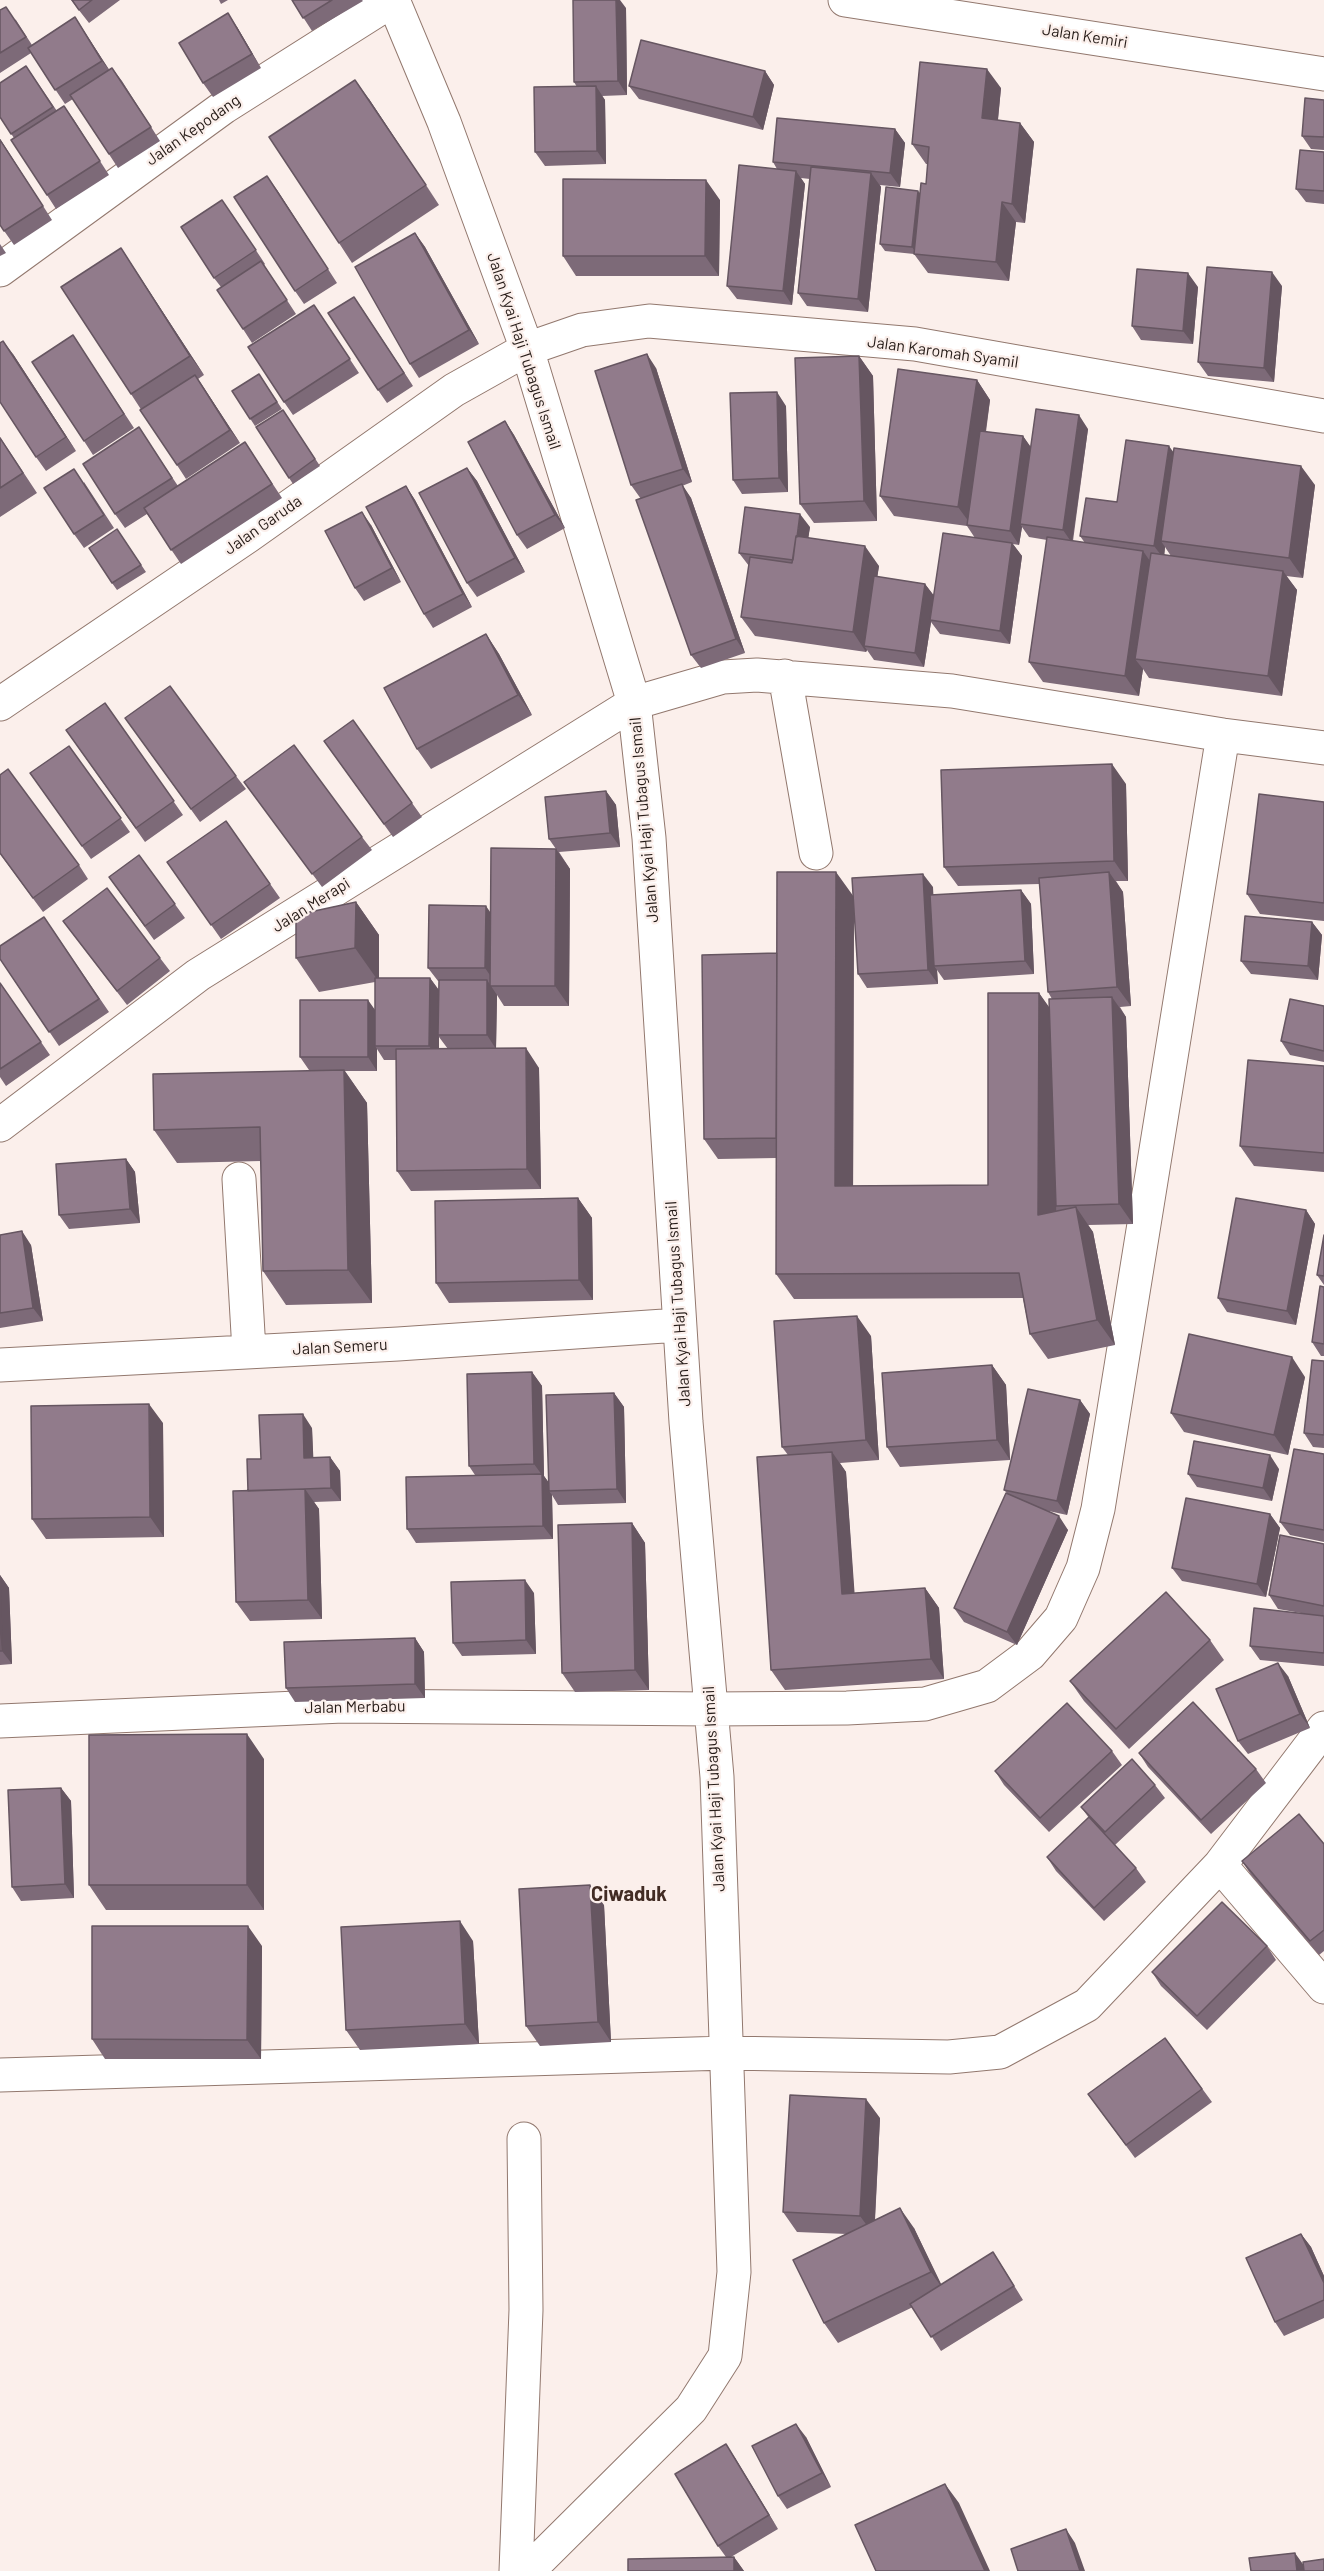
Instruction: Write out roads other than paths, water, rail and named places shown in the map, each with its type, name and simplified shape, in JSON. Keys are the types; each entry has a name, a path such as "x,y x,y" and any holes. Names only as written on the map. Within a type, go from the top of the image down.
{"street":[{"name":"Jalan Kepodang","path":"0,270 224,107 393,0"},
{"name":"Jalan Kyai Haji Tubagus Ismail","path":"393,0 444,122 527,349 634,704 649,838 679,1325 717,1777 734,2272 725,2356 691,2409 528,2571"},
{"name":"Jalan Kemiri","path":"845,0 1324,74"},
{"name":"Jalan Karomah Syamil","path":"527,349 582,330 649,321 915,344 1324,416"},
{"name":"Jalan Garuda","path":"0,704 248,536 454,390 527,349"},
{"name":"Jalan Merapi","path":"0,1125 198,975 634,704 723,677 785,676 952,690 1223,735 1324,748"},
{"path":"785,676 816,853"},
{"name":"Jalan Merbabu","path":"0,1721 343,1706 711,1709 848,1708 925,1704 987,1686 1030,1654 1061,1618 1083,1568 1098,1509 1223,735"},
{"path":"239,1179 249,1351"},
{"name":"Jalan Semeru","path":"0,1365 679,1325"},
{"path":"0,2075 726,2054 949,2057 1000,2052 1087,2005 1220,1865 1324,1728"},
{"path":"1220,1865 1324,1987"},
{"path":"516,2571 526,2310 524,2139"}],"district":[{"name":"Ciwaduk","path":"629,1894"}]}
